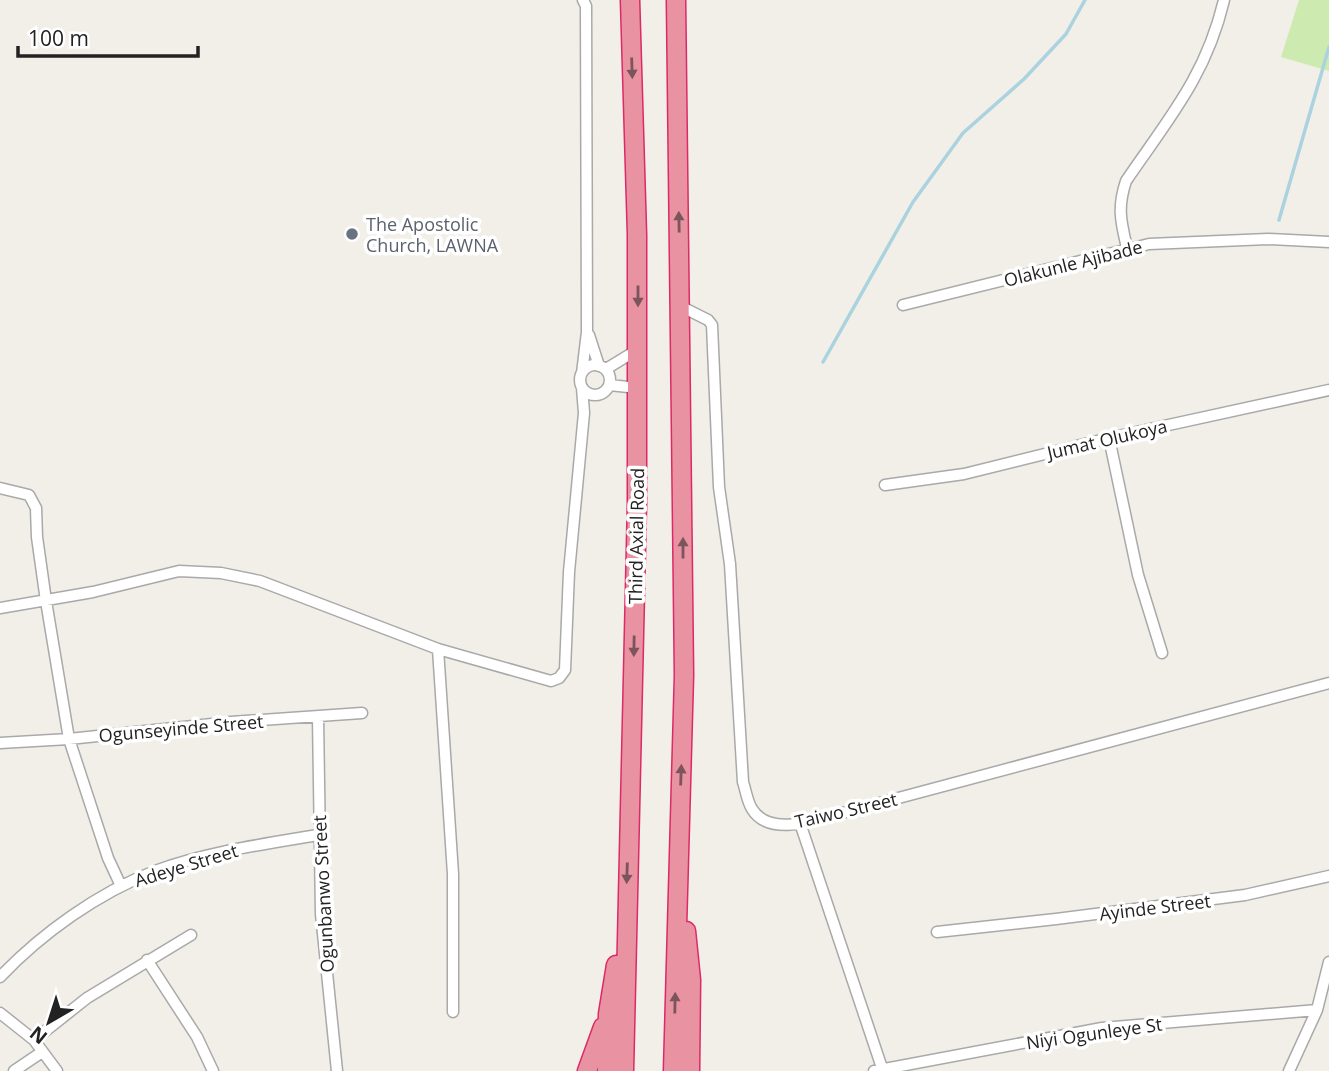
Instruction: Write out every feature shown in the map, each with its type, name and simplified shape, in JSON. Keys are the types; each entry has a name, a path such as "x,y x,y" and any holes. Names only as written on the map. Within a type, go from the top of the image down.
{"highway":[{"name":"Third Axial Road","path":"624,1071 638,350 630,0"},
{"path":"673,1071 684,676 676,0"},
{"path":"678,854 702,1071"},
{"path":"607,1071 608,1014 626,906"},
{"path":"690,1071 691,980"},
{"path":"587,1071 608,1014"}],"street":[{"path":"0,608 46,601 180,571 221,573 260,581 438,649 551,681 559,678 565,670 569,572 584,413 582,373 587,332 586,6 583,0"},
{"path":"1127,248 1119,213 1126,181 1191,87 1206,59 1224,0"},
{"name":"Olakunle Ajibade","path":"903,305 1149,244 1268,239 1329,242"},
{"name":"Taiwo Street","path":"680,306 708,320 712,326 719,488 730,564 743,782 753,811 764,820 778,825 800,823 1020,767 1329,683"},
{"path":"582,388 597,396 603,394 610,385 609,374 602,367 587,332"},
{"path":"582,373 587,368 602,367 638,350"},
{"path":"610,385 637,388"},
{"name":"Jumat Olukoya","path":"885,485 964,474 1109,438 1329,390"},
{"path":"584,413 597,396"},
{"path":"1109,438 1138,575 1162,653"},
{"path":"0,488 23,492 34,501 46,601 69,739 108,858 121,886"},
{"path":"438,649 453,874 453,1012"},
{"name":"Ogunseyinde Street","path":"0,743 362,712"},
{"name":"Ogunbanwo Street","path":"318,717 321,914 337,1071"},
{"path":"800,823 878,1070"},
{"name":"Adeye Street","path":"0,977 39,941 121,886 157,871 245,847 318,835"},
{"name":"Ayinde Street","path":"937,932 1245,895 1329,876"},
{"path":"34,1040 87,998 191,935"},
{"path":"147,960 197,1037 213,1071"},
{"path":"1289,1071 1317,1010 1329,962"},
{"name":"Niyi Ogunleye St","path":"878,1070 1102,1028 1317,1010"},
{"path":"0,1013 34,1040 57,1071"},
{"path":"14,1071 42,1052"}],"green space":[{"path":"1299,0 1329,0 1329,71 1281,57"}],"waterway":[{"path":"823,362 913,202 963,133 1024,79 1066,34 1085,0"},
{"path":"1279,220 1329,47"}],"place":[{"name":"The Apostolic Church, LAWNA","path":"352,234"}]}
